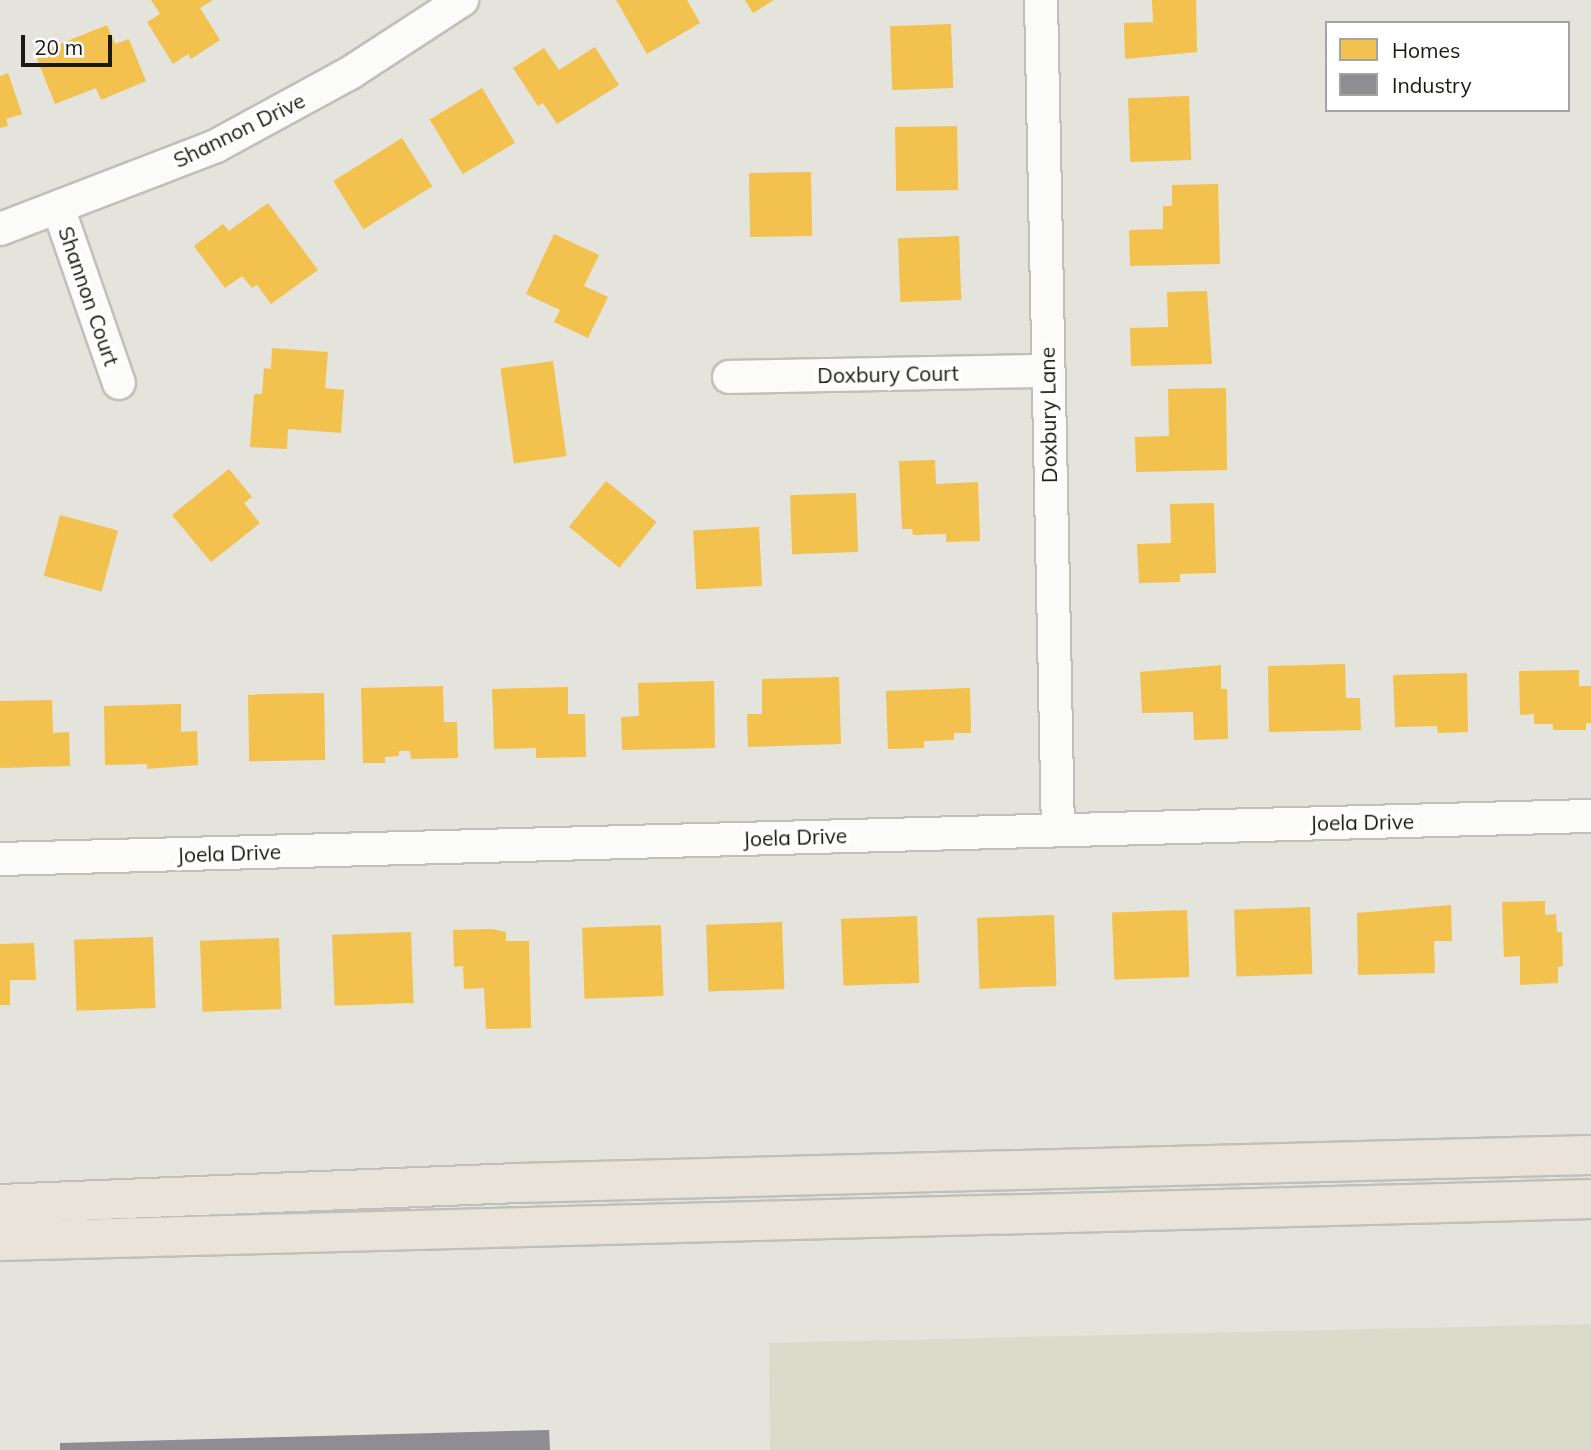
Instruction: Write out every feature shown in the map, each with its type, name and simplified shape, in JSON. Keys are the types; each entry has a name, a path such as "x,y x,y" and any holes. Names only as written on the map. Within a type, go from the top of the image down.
{"highway":[{"path":"0,1204 519,1183 1591,1155"},
{"path":"0,1241 1591,1199"}],"street":[{"name":"Shannon Drive","path":"0,229 59,210 238,134 350,73 462,0"},
{"name":"Doxbury Lane","path":"1041,0 1058,830"},
{"name":"Shannon Court","path":"59,210 119,383"},
{"name":"Doxbury Court","path":"729,377 1047,371"},
{"name":"Joela Drive","path":"0,859 1591,816"}],"shaded area":[{"path":"1591,1324 1591,1450 770,1450 769,1343"}],"building: Homes":[{"path":"151,0 213,0 200,8 220,40 191,59 188,54 173,64 147,22 160,14"},
{"path":"616,0 687,0 700,23 647,54"},
{"path":"745,0 774,0 753,13"},
{"path":"1152,0 1196,0 1197,52 1125,59 1124,23 1153,22"},
{"path":"951,24 953,88 892,90 890,26"},
{"path":"107,25 115,44 129,39 146,81 101,100 96,88 55,104 35,54"},
{"path":"595,47 619,85 557,124 543,103 538,106 513,68 544,48 559,70"},
{"path":"8,73 22,114 6,119 8,126 0,128 0,76"},
{"path":"482,88 515,143 463,174 430,119"},
{"path":"1189,96 1191,160 1130,162 1128,98"},
{"path":"957,126 958,190 896,191 895,127"},
{"path":"402,138 432,186 364,229 333,181"},
{"path":"811,172 812,236 750,237 749,173"},
{"path":"1218,184 1220,264 1130,266 1129,230 1163,229 1163,206 1172,206 1172,185"},
{"path":"268,203 318,270 271,304 257,285 252,288 242,276 225,288 194,246 223,224 229,231"},
{"path":"554,234 599,255 584,286 608,297 588,338 554,322 560,310 526,294"},
{"path":"959,236 961,300 900,302 898,238"},
{"path":"1207,291 1212,364 1131,366 1130,328 1168,327 1167,292"},
{"path":"272,348 328,352 325,388 344,390 341,433 288,429 287,449 250,447 254,394 262,394 264,368 271,369"},
{"path":"553,361 566,456 514,463 501,368"},
{"path":"1226,388 1227,470 1136,472 1135,437 1169,436 1168,389"},
{"path":"935,460 936,484 978,482 980,541 946,542 946,534 913,535 912,529 902,529 899,461"},
{"path":"229,469 252,497 244,503 260,523 211,562 172,515"},
{"path":"606,481 657,522 619,568 569,527"},
{"path":"856,493 858,552 792,554 790,495"},
{"path":"1214,503 1216,573 1180,574 1180,582 1139,583 1137,544 1171,543 1170,504"},
{"path":"60,515 118,531 102,591 44,576"},
{"path":"759,527 762,586 696,589 693,530"},
{"path":"1345,664 1346,698 1360,698 1361,730 1269,732 1268,666"},
{"path":"1221,665 1221,689 1227,689 1228,739 1194,740 1193,712 1142,713 1140,672"},
{"path":"1579,670 1579,686 1591,686 1591,723 1586,723 1586,730 1553,730 1553,724 1534,724 1534,714 1520,715 1519,671"},
{"path":"1467,673 1468,732 1438,733 1437,726 1395,727 1393,675"},
{"path":"839,677 841,744 748,747 747,714 762,714 762,679"},
{"path":"714,681 715,748 622,750 621,717 639,716 638,683"},
{"path":"443,686 444,722 457,722 458,758 411,759 410,751 399,751 399,756 385,757 385,763 363,763 361,688"},
{"path":"568,687 568,714 585,714 586,757 536,758 536,748 494,749 492,689"},
{"path":"970,688 971,733 954,733 954,740 924,741 924,748 888,749 886,691"},
{"path":"324,693 325,760 249,761 248,694"},
{"path":"52,700 53,733 69,732 70,766 0,768 0,701"},
{"path":"181,704 181,732 197,731 198,765 147,769 147,764 105,765 104,706"},
{"path":"1545,901 1545,915 1556,914 1557,932 1562,932 1563,966 1558,967 1558,983 1520,985 1520,956 1504,957 1502,902"},
{"path":"1451,905 1452,941 1434,941 1435,973 1358,975 1357,913"},
{"path":"1310,907 1312,974 1236,977 1234,910"},
{"path":"1187,910 1189,977 1114,980 1112,913"},
{"path":"1054,915 1056,986 980,989 977,918"},
{"path":"917,916 919,983 843,986 841,919"},
{"path":"782,922 784,989 708,992 706,925"},
{"path":"661,925 663,996 585,999 582,928"},
{"path":"492,929 506,932 506,941 529,941 531,1028 486,1029 484,988 464,989 463,966 454,967 453,930"},
{"path":"411,932 413,1003 335,1006 332,935"},
{"path":"153,937 155,1008 77,1011 74,940"},
{"path":"279,938 281,1009 203,1012 200,941"},
{"path":"34,943 36,980 10,980 10,1005 0,1005 0,944"}],"building: Industry":[{"path":"549,1430 550,1450 60,1450 60,1443"}]}
